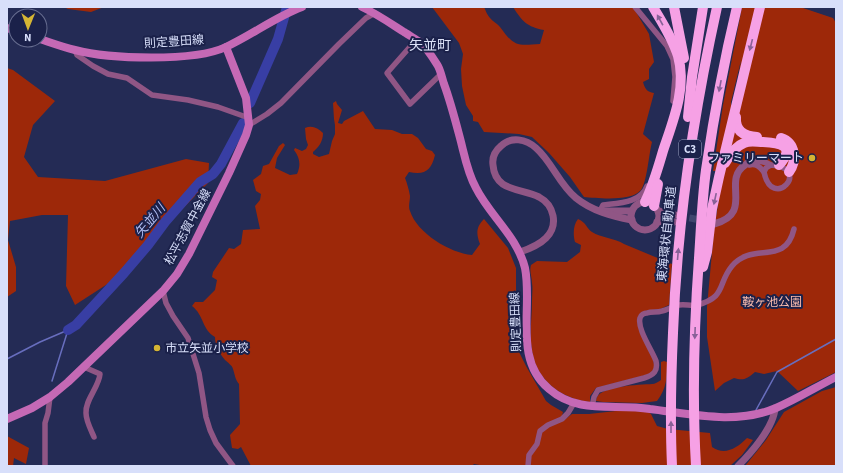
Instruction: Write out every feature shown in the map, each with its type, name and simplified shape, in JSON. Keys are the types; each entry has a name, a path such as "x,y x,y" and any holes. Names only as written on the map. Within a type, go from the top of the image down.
{"highway":[{"path":"652,207 654,179 672,122 680,86 678,55 653,7"},
{"path":"652,207 681,111 685,90 684,57 674,7"},
{"path":"683,195 692,77 703,7"},
{"name":"東海環状自動車道","path":"672,466 671,398 674,293 683,195 696,106 717,7"},
{"name":"C3","path":"696,466 694,392 696,294 706,172 718,93 736,7"},
{"path":"696,294 707,252 712,209 760,7"},
{"path":"736,111 736,125 741,132 749,137 780,138 789,142 793,150 792,163 789,172"},
{"path":"741,132 740,127 746,122"},
{"path":"719,178 728,157 741,145 748,141 782,144 786,150 785,159 775,165"}],"main road":[{"name":"則定豊田線","path":"48,42 75,50 112,56 188,56 226,47 301,7"},
{"name":"則定豊田線","path":"362,7 376,10 416,40 429,53 439,68 474,186 482,200 510,235 520,252 525,268 527,340 531,363 535,373 556,395 574,403 592,407 631,406 718,418 737,417 775,408 836,376"},
{"name":"松平志賀中金線","path":"7,419 32,408 50,397 68,382 163,291 177,274 189,254 229,173 246,135 249,122 246,98 226,47"}],"street":[{"path":"600,211 603,205 617,204 636,199 641,196 645,190 672,109 675,77 673,59 667,46 635,7"},
{"path":"75,50 77,55 93,66 108,74 127,78 152,95 188,100 218,107 249,122 267,114 281,103 339,44 376,10"},
{"path":"416,40 387,73 410,104 441,74"},
{"path":"520,252 532,247 546,238 553,226 554,218 553,211 545,201 535,195 506,186 496,176 493,159 498,148 509,141 517,139 524,140 536,148 569,191 582,202 606,214 632,220"},
{"path":"714,223 724,221 733,212 736,205 736,173 747,162 754,161 769,163 785,168 789,172 788,183 786,186 779,189 771,187 760,167 755,164 745,165"},
{"path":"764,172 766,168 775,165"},
{"path":"652,207 659,219 652,228 644,230 636,227 632,220 632,211 637,205 652,207 674,219 657,222"},
{"path":"600,211 632,211"},
{"path":"592,407 594,397 598,390 652,376 655,373 657,366 656,360 641,328 640,320 642,316 649,312 660,312 679,305 698,305 718,295 724,278 733,265 749,254 774,252 783,248 790,241 794,229"},
{"path":"163,291 166,303 188,338 199,373 206,417 210,430 216,443 233,466"},
{"path":"84,367 100,374 99,382 88,403 86,412 94,437"},
{"path":"45,466 45,423 50,397"},
{"path":"528,466 529,455 537,444 540,431 548,425 562,419 574,403"},
{"path":"738,466 767,430 775,416 775,408"}],"green space":[{"path":"64,7 104,7 91,12 68,9"},
{"path":"432,7 484,7 492,21 499,26 512,41 520,45 526,45 540,44 544,30 526,23 513,7 633,7 649,34 654,62 649,69 649,79 643,82 647,90 654,93 643,134 652,142 646,174 641,190 636,194 622,198 584,197 570,177 549,153 532,137 519,134 484,132 478,122 473,121 473,116 466,105 462,86 461,69 463,54 459,43"},
{"name":"鞍ヶ池公園","path":"742,7 800,7 833,18 836,23 836,372 798,391 777,371 764,374 755,372 747,378 734,378 724,383 715,391 707,337 707,307 714,230 741,60 717,171 713,171 723,105"},
{"path":"7,68 13,70 55,101 33,125 24,157 38,177 105,181 186,159 209,163 208,183 109,283 75,305 66,286 68,215 42,215 10,221 8,240 16,267 16,291 7,297"},
{"path":"336,101 342,110 338,123 342,124 344,121 363,111 375,129 392,130 402,134 412,134 418,138 426,149 432,151 435,155 432,165 426,171 419,173 409,172 405,178 410,196 409,209 414,219 427,234 445,246 472,255 480,244 478,231 479,225 484,219 508,248 516,268 514,323 517,348 546,401 563,412 561,419 548,423 536,441 527,466 485,466 474,464 472,466 251,466 241,447 238,449 232,448 230,435 240,424 239,384 232,366 219,352 215,337 205,326 199,314 192,306 195,302 203,302 215,290 217,280 212,277 213,272 229,248 234,249 241,244 243,230 260,229 255,206 260,200 261,194 256,191 253,180 261,174 263,166 269,164 279,146 283,143 285,145 277,158 275,168 290,175 297,174 299,168 298,156 294,150 295,148 302,151 306,149 308,145 305,128 315,128 323,133 319,146 313,154 319,157 329,154 335,134 333,103"},
{"path":"578,219 596,234 616,240 672,264 669,305 660,309 643,312 637,320 640,331 653,359 654,369 650,374 596,388 590,396 590,402 570,397 552,386 539,371 534,361 531,345 532,281 530,267 537,261 567,262 580,252 581,245 575,242 574,236 574,227"},
{"path":"661,362 667,362 666,382 663,392 657,401 642,403 596,401 598,396 603,392 611,389 653,384 658,382 661,380"},
{"path":"836,387 836,466 745,466 766,440 784,412 822,391"},
{"path":"625,410 648,412 651,414 657,426 668,429 710,433 712,447 717,450 731,450 747,438 753,440 742,455 730,466 530,466 531,455 541,432 548,426 564,420 572,414 589,414"},
{"path":"7,436 29,448 26,464 14,458 13,466 7,466"}],"waterway":[{"name":"矢並川","path":"250,103 278,39 287,7"},
{"name":"矢並川","path":"68,330 76,325 124,273 165,222 200,182 213,174 221,164 243,123"},
{"path":"7,359 68,330"},
{"path":"52,381 68,330"},
{"path":"756,410 777,372 836,339"}],"tunnel":[{"path":"679,216 706,221"}],"place":[{"name":"ファミリーマート","path":"812,158"},
{"name":"市立矢並小学校","path":"157,348"}],"district":[{"name":"矢並町","path":"430,46"}]}
